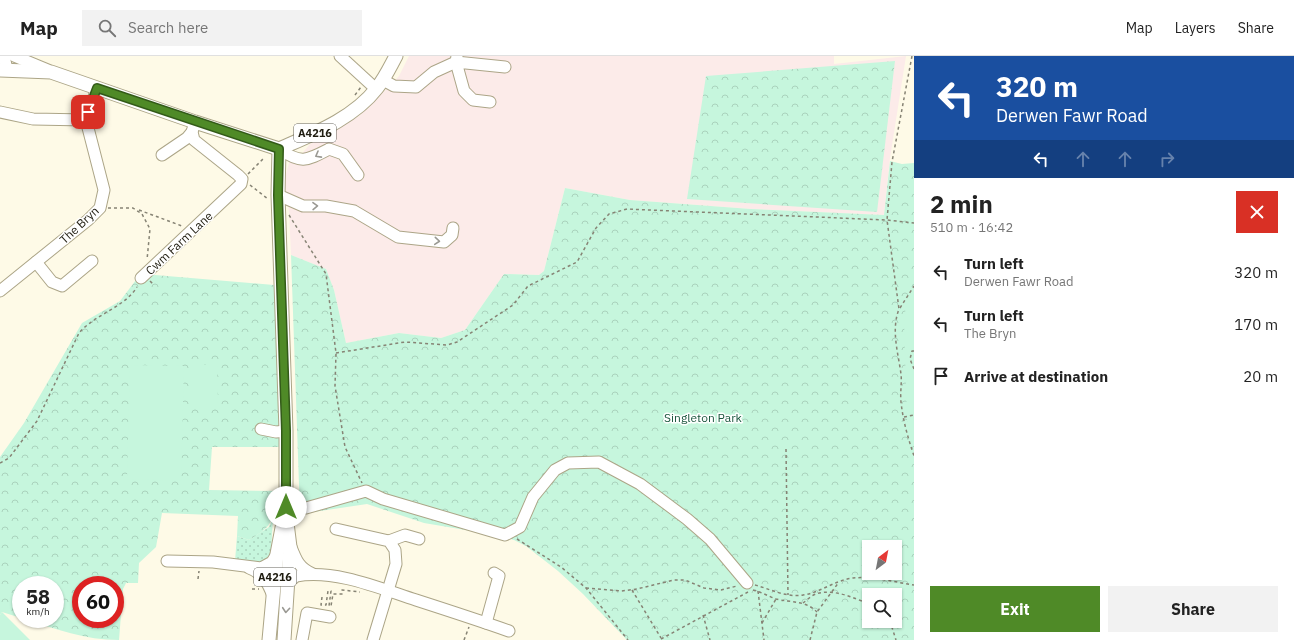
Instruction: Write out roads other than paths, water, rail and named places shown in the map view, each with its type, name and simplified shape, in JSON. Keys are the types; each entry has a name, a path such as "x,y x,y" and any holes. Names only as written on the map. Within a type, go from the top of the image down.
{"main road":[{"name":"A4216","path":"284,640 289,582 290,547 286,511 286,431 279,199 279,149 321,131 350,113 380,84 396,56"},
{"path":"3,70 51,72 97,88 194,127 279,149"},
{"name":"A4216","path":"269,640 277,554 286,511"}],"street":[{"path":"3,70 4,56"},
{"path":"14,56 51,72"},
{"path":"340,56 366,80 394,86 416,87 434,72 457,59 505,67"},
{"path":"457,59 464,91 473,100 490,102"},
{"path":"0,112 33,119 86,120 97,88"},
{"name":"The Bryn","path":"0,291 100,208 104,190 86,120"},
{"path":"162,155 187,138 194,127"},
{"name":"Cwm Farm Lane","path":"145,274 241,184 242,179 194,140 194,127"},
{"path":"279,149 294,160 311,159 329,149 343,154 358,175"},
{"path":"279,199 302,206 326,206 354,211 398,237 444,242 452,235 453,228"},
{"path":"36,262 52,282 62,286 92,261"},
{"path":"261,429 276,432 286,431"},
{"path":"286,511 306,508 366,491 383,499 505,535 520,527 533,497 555,470 568,463 599,462 640,484 687,518 710,540 747,584"},
{"path":"336,528 389,541 405,535 419,539"},
{"path":"373,640 396,564 395,550 389,541"},
{"path":"290,547 298,564 306,571 313,574 346,579 389,591 509,631"},
{"path":"167,561 213,562 261,568 267,566 277,554"},
{"path":"247,567 261,575 269,587 273,597"},
{"path":"486,623 499,576 494,573"},
{"path":"289,582 296,576 313,574"},
{"path":"302,640 307,613 330,616"}],"park label":[{"name":"Singleton Park","path":"703,417"}]}
